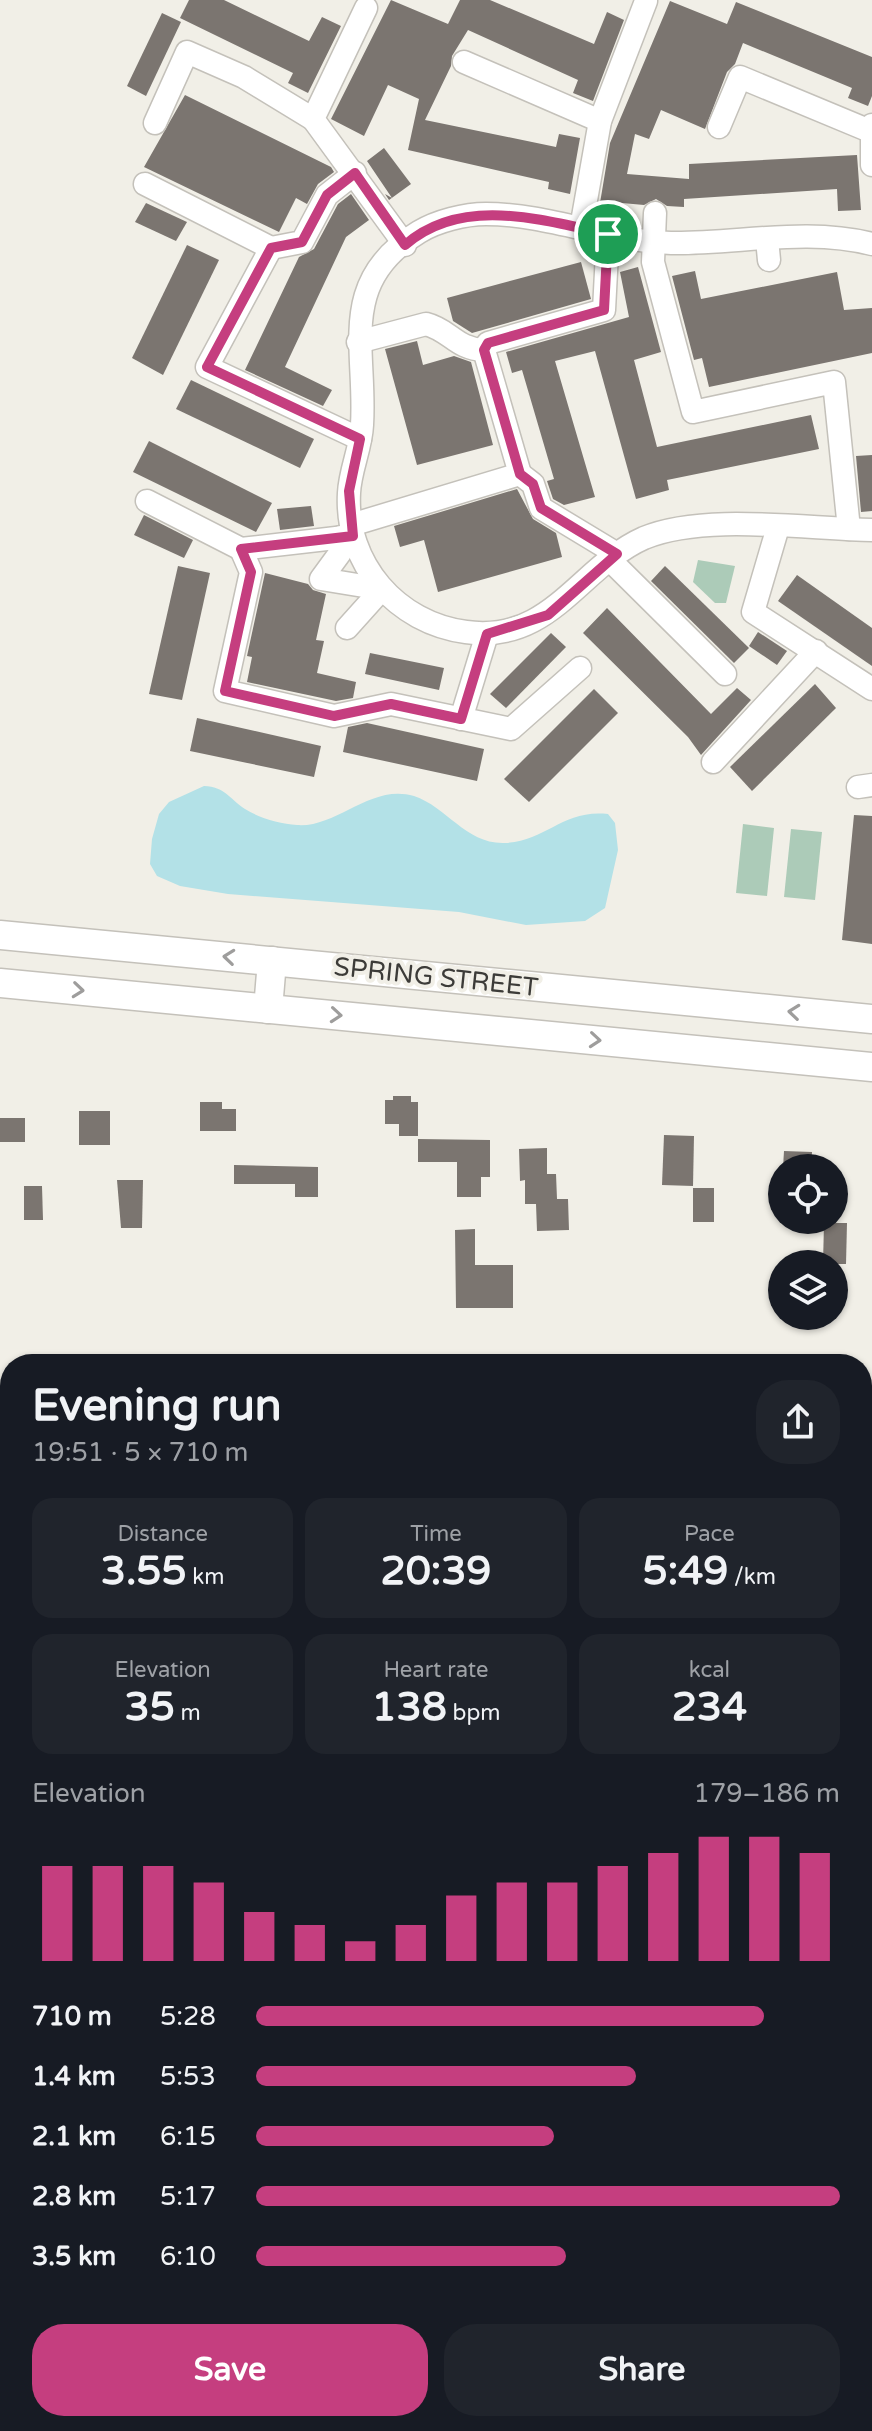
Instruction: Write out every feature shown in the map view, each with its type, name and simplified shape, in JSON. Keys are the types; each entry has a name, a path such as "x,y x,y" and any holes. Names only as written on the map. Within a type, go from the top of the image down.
{"main road":[{"name":"SPRING STREET","path":"0,935 872,1019"},
{"path":"268,1009 272,961"},
{"name":"SPRING STREET","path":"0,983 872,1067"}],"street":[{"path":"581,228 600,121 646,1"},
{"path":"313,119 366,8"},
{"path":"155,123 187,52 244,77 313,119 405,245"},
{"path":"464,62 600,121"},
{"path":"719,127 740,77 871,128 872,165"},
{"path":"145,184 271,248 302,242 327,195 355,173"},
{"path":"348,533 371,577 399,606 440,627 487,634 548,615 613,557 644,539 679,528 861,530 834,382 693,412 653,262 655,213"},
{"path":"382,589 321,579 340,553 348,533 349,491 360,439 363,394 358,342 364,298 384,263 419,232 456,218 484,214 523,217 654,241 768,250 842,237 871,236"},
{"path":"608,234 604,310 488,343 484,350 520,474 533,484 541,508 613,557 725,674"},
{"path":"271,248 207,367 360,439"},
{"path":"358,342 426,324 436,327 466,349 484,350"},
{"path":"147,501 241,549 348,533 520,474"},
{"path":"778,527 753,612 872,689"},
{"path":"241,549 251,572 225,691 334,716 391,704 511,729 580,668"},
{"path":"347,628 382,589"},
{"path":"461,719 487,634"},
{"path":"713,762 816,651"}],"green space":[{"path":"698,560 735,566 726,603 715,603 693,582"},
{"path":"743,824 774,828 767,896 736,893"},
{"path":"791,829 822,832 815,900 784,897"}],"water":[{"path":"204,786 222,791 257,815 297,825 326,820 383,795 414,796 437,808 479,838 504,843 532,837 578,816 608,814 615,823 618,850 605,908 585,921 526,925 459,912 228,894 180,886 157,876 150,864 152,839 159,814 169,802"}],"building":[{"path":"189,0 224,0 309,41 322,17 341,26 308,93 288,83 293,73 180,18"},
{"path":"391,0 448,24 460,0 490,0 594,44 607,12 624,20 593,101 573,93 578,80 468,30 452,56 451,66 425,120 556,147 559,134 580,138 570,194 548,189 549,182 408,150 419,99 388,85 364,136 331,119"},
{"path":"670,1 727,24 736,2 872,57 872,96 868,106 848,98 852,88 743,43 735,64 727,72 705,129 661,110 649,139 635,134 627,174 689,179 689,164 857,155 861,210 838,211 837,189 684,199 684,207 667,206 656,199 644,205 622,203 621,208 600,203 610,143"},
{"path":"162,13 181,22 146,96 127,86"},
{"path":"185,95 331,167 334,172 318,184 307,204 296,198 279,232 144,167"},
{"path":"384,148 411,184 392,198 367,161"},
{"path":"351,194 369,220 346,237 285,367 332,390 323,406 245,370 299,257 314,249 338,204"},
{"path":"146,203 187,222 176,241 135,222"},
{"path":"187,245 219,260 163,375 132,358"},
{"path":"581,262 591,299 472,333 453,321 447,298"},
{"path":"638,267 661,352 634,360 657,447 811,415 819,449 667,480 669,490 636,499 595,351 555,361 595,497 564,505 553,499 547,481 554,479 522,370 512,373 506,352 629,317 620,272"},
{"path":"695,271 701,299 837,272 844,310 872,308 872,353 709,387 702,358 694,360 672,276"},
{"path":"417,341 423,365 454,356 471,362 493,445 417,465 385,349"},
{"path":"191,380 314,439 300,468 176,409"},
{"path":"149,441 272,503 256,532 133,472"},
{"path":"872,455 872,511 861,512 856,456"},
{"path":"517,489 533,519 556,533 562,557 438,592 424,540 400,547 394,526"},
{"path":"311,506 314,526 280,530 277,509"},
{"path":"144,515 193,540 184,558 134,535"},
{"path":"178,566 210,573 182,700 149,694"},
{"path":"665,566 749,648 734,663 651,581"},
{"path":"265,573 308,584 313,590 326,594 316,640 324,641 317,673 356,682 353,698 336,701 247,682 252,657 247,656"},
{"path":"797,575 872,628 872,666 778,601"},
{"path":"607,608 711,714 737,688 751,700 701,755 688,737 583,633"},
{"path":"758,632 787,651 777,665 749,646"},
{"path":"551,633 566,647 506,708 490,694"},
{"path":"370,653 444,668 439,690 365,674"},
{"path":"815,684 836,708 752,791 730,767"},
{"path":"594,689 618,713 529,802 504,779"},
{"path":"197,718 321,746 314,777 190,751"},
{"path":"367,723 484,749 477,781 343,752 348,727"},
{"path":"854,815 872,816 872,944 842,940"},
{"path":"393,1096 411,1096 411,1102 418,1102 418,1136 399,1136 399,1124 385,1124 385,1100 393,1100"},
{"path":"200,1102 222,1102 222,1109 236,1109 236,1131 200,1131"},
{"path":"79,1111 110,1111 110,1145 79,1145"},
{"path":"0,1118 25,1118 25,1142 0,1142"},
{"path":"664,1135 694,1136 693,1186 662,1185"},
{"path":"418,1139 490,1140 490,1177 481,1177 481,1197 457,1197 457,1162 418,1162"},
{"path":"547,1148 547,1174 556,1174 557,1199 568,1199 569,1230 537,1231 536,1204 525,1204 525,1180 520,1181 519,1149"},
{"path":"784,1151 812,1152 812,1154 784,1154"},
{"path":"234,1165 318,1167 318,1197 295,1197 295,1184 234,1184"},
{"path":"117,1180 143,1180 142,1228 121,1228"},
{"path":"24,1186 42,1186 43,1220 24,1220"},
{"path":"693,1188 714,1188 714,1222 693,1222"},
{"path":"475,1229 475,1265 513,1265 513,1308 456,1308 455,1230"},
{"path":"824,1234 847,1234 846,1250 823,1250"}],"route":[{"path":"355,173 405,245 419,232 456,218 484,214 523,217 608,234 604,310 488,343 484,350 520,474 533,484 541,508 549,510 617,554 548,615 508,630 487,634 461,719 391,704 334,716 225,691 251,572 241,549 353,536 349,491 360,439 207,367 271,248 302,242 327,195 355,173"}]}
